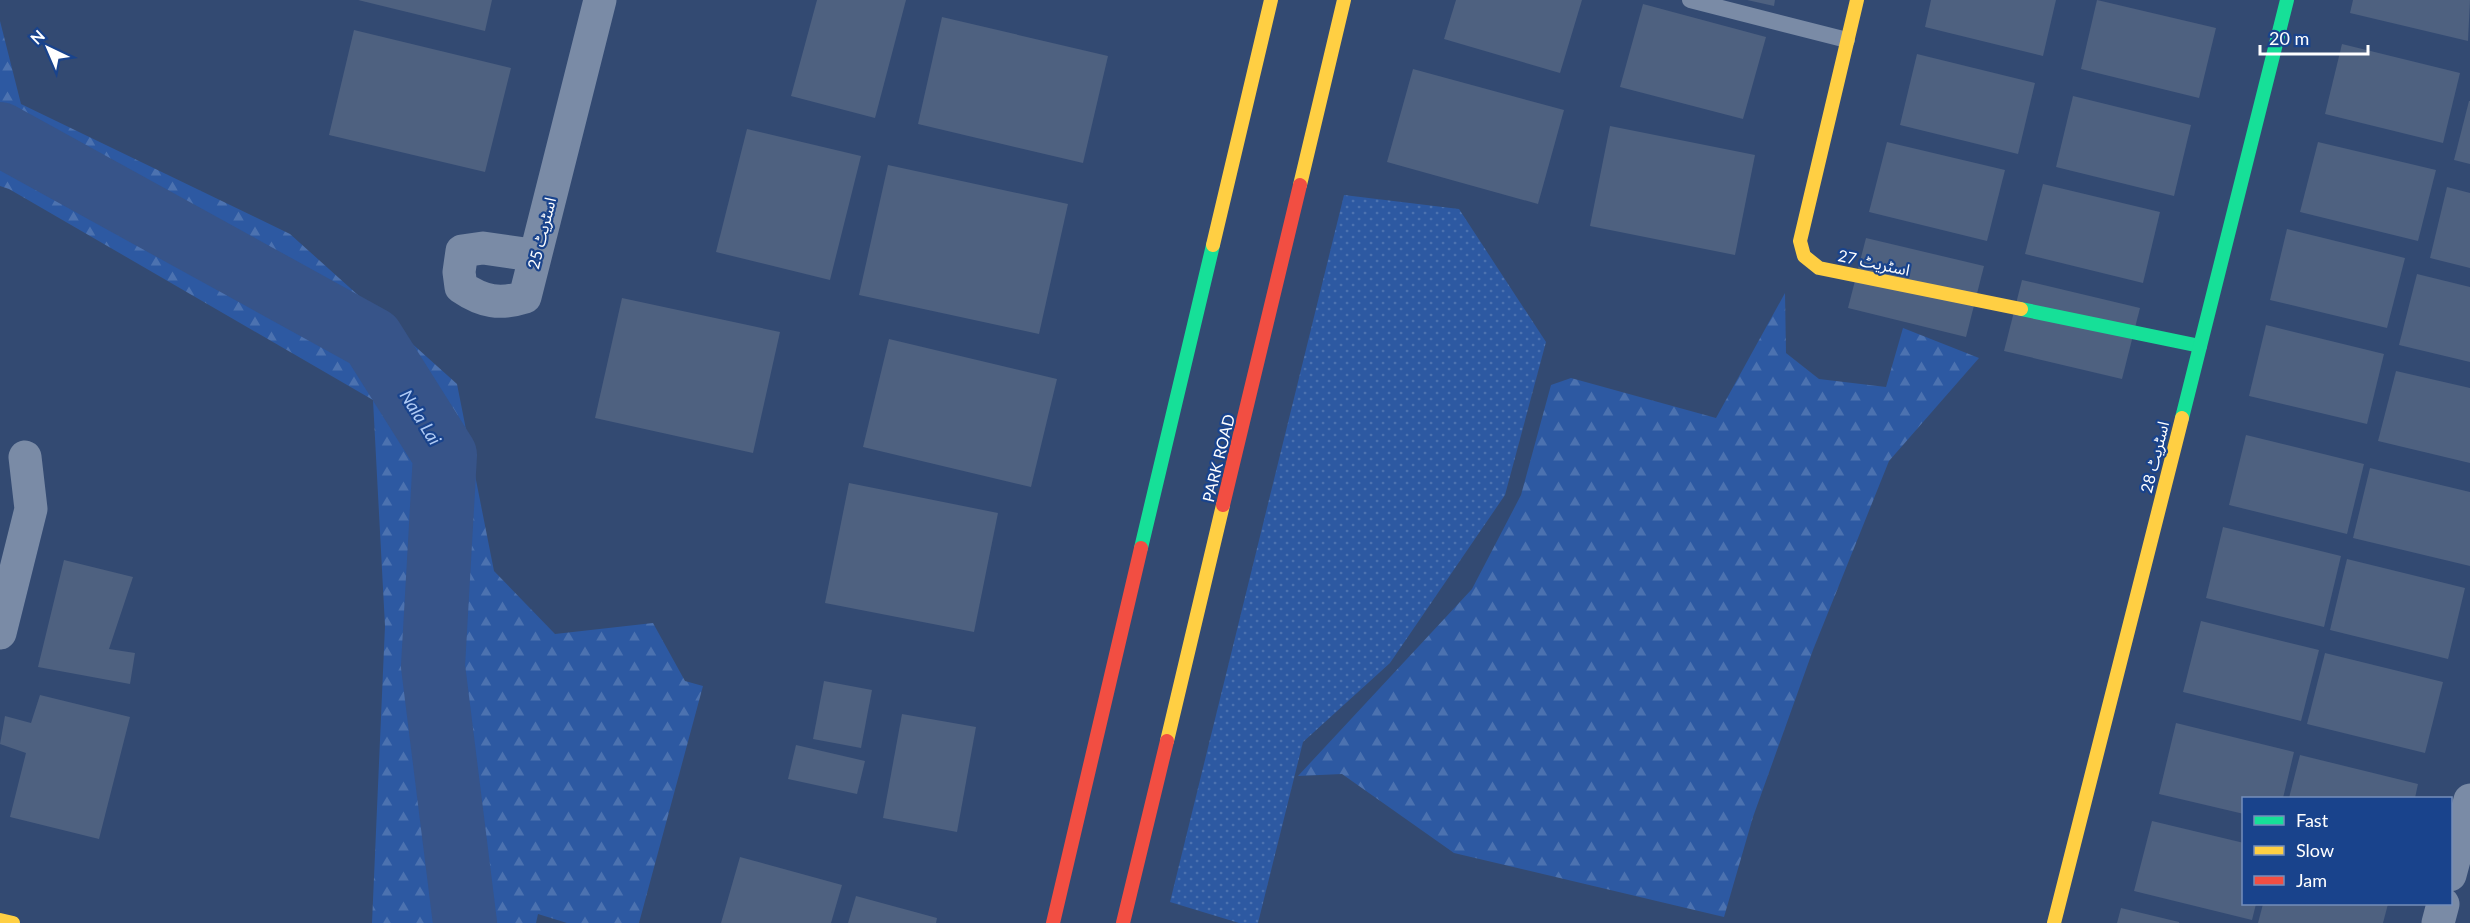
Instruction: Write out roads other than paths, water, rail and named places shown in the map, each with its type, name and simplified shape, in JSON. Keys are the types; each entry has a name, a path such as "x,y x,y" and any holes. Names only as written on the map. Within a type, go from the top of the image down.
{"street":[{"name":"اسٹریٹ 25","path":"532,255 483,248 462,251 459,272 461,287 479,300 507,303 525,297 600,0"},
{"path":"1053,923 1271,0"},
{"name":"PARK ROAD","path":"1123,923 1344,0"},
{"name":"اسٹریٹ 27","path":"1857,0 1800,241 1804,256 1819,268 2199,346"},
{"name":"اسٹریٹ 28","path":"2054,923 2287,0"},
{"path":"0,633 31,509 25,457"},
{"path":"2452,871 2470,800"},
{"path":"2438,923 2442,905"},
{"path":"0,920 13,923"}],"lane":[{"path":"1690,0 1847,40"}],"waterway":[{"name":"Nala Lai","path":"0,134 372,339 445,455 433,666 465,923"}]}
